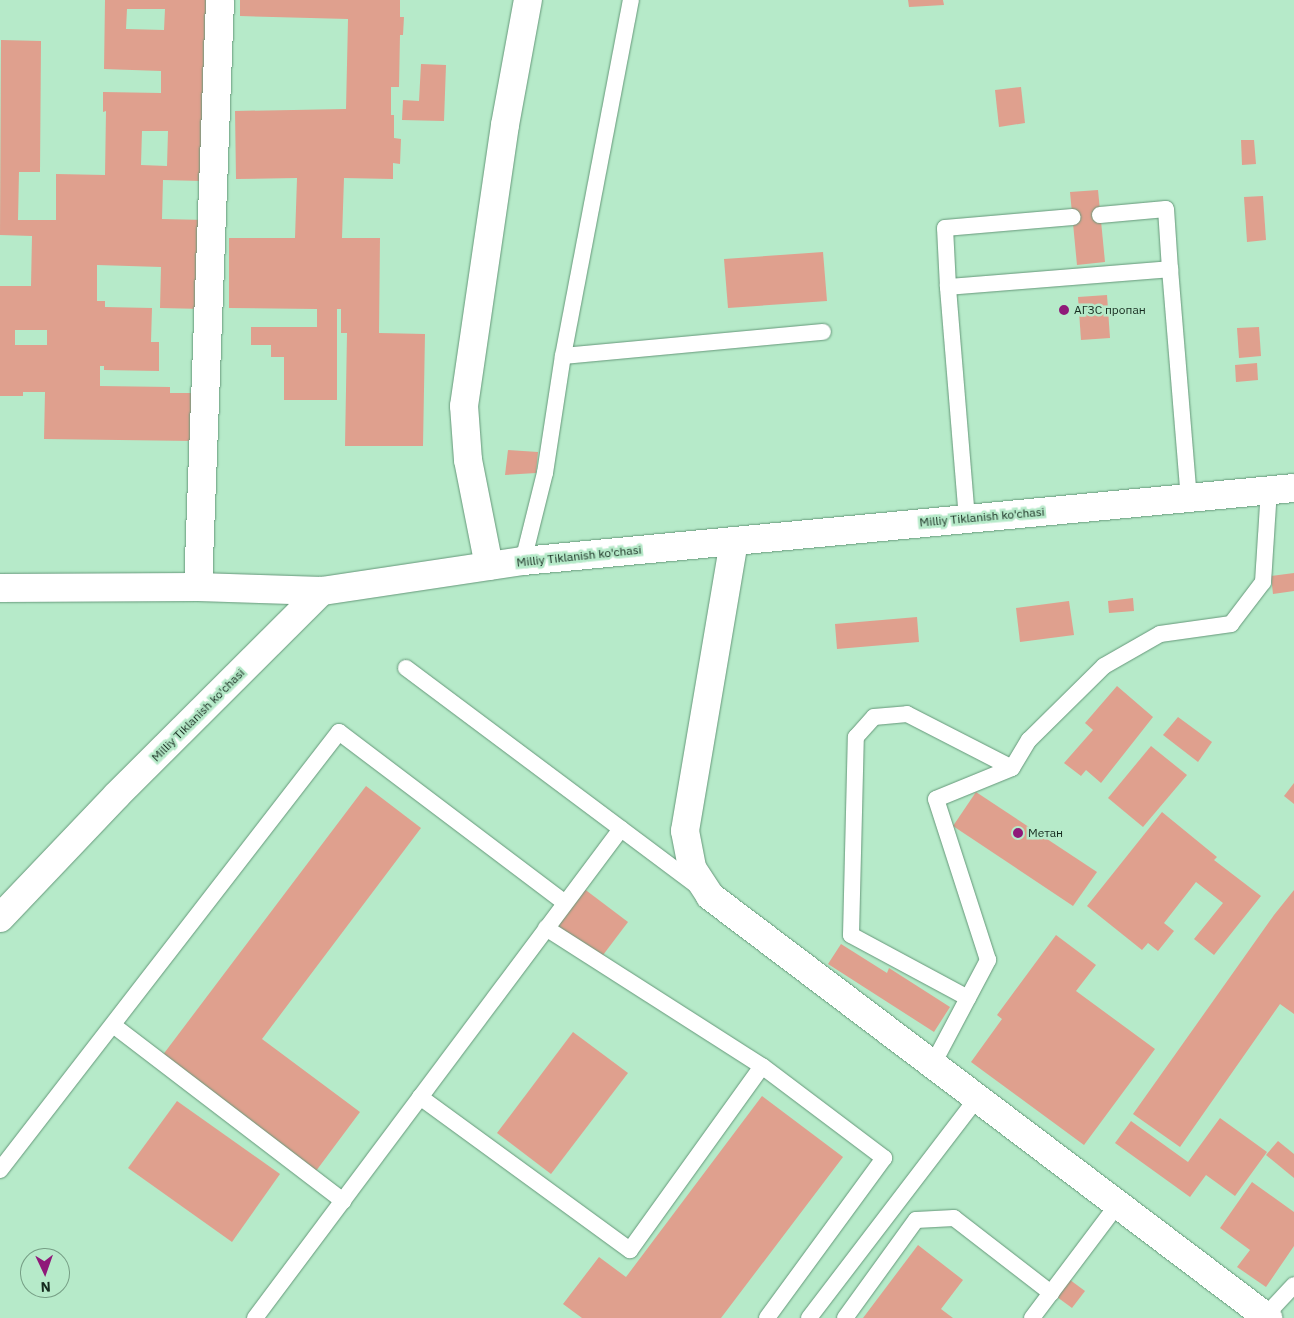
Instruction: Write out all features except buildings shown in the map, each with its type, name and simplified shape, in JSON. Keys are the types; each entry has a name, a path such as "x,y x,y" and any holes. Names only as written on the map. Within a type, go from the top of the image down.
{"street":[{"path":"198,587 220,0"},
{"path":"489,566 468,460 464,406 505,125 528,0"},
{"name":"Milliy Tiklanish ko'chasi","path":"0,918 117,795 322,591 523,561 1281,489"},
{"path":"734,541 686,831 692,868 710,896 1267,1317"},
{"path":"0,588 198,587 322,591"}],"lane":[{"path":"523,561 545,473 562,356 631,0"},
{"path":"1100,214 1166,209 1189,498"},
{"path":"967,519 945,228 1073,217"},
{"path":"948,287 1170,269"},
{"path":"562,356 823,332"},
{"path":"933,1064 988,960 936,799 1012,768 1028,740 1104,666 1160,634 1231,624 1263,582 1281,489"},
{"path":"406,668 710,896"},
{"path":"968,998 851,935 856,736 874,717 907,714 1012,768"},
{"path":"0,1170 339,732 565,904"},
{"path":"255,1318 621,828"},
{"path":"546,928 762,1066 884,1158 767,1318"},
{"path":"112,1025 343,1201"},
{"path":"420,1097 630,1250 762,1066"},
{"path":"809,1318 977,1098"},
{"path":"1032,1318 1118,1204"},
{"path":"845,1318 916,1220 954,1218 1051,1293"},
{"path":"1267,1317 1294,1285"}],"place":[{"name":"АГЗС пропан","path":"1064,310"},
{"name":"Метан","path":"1018,833"}]}
